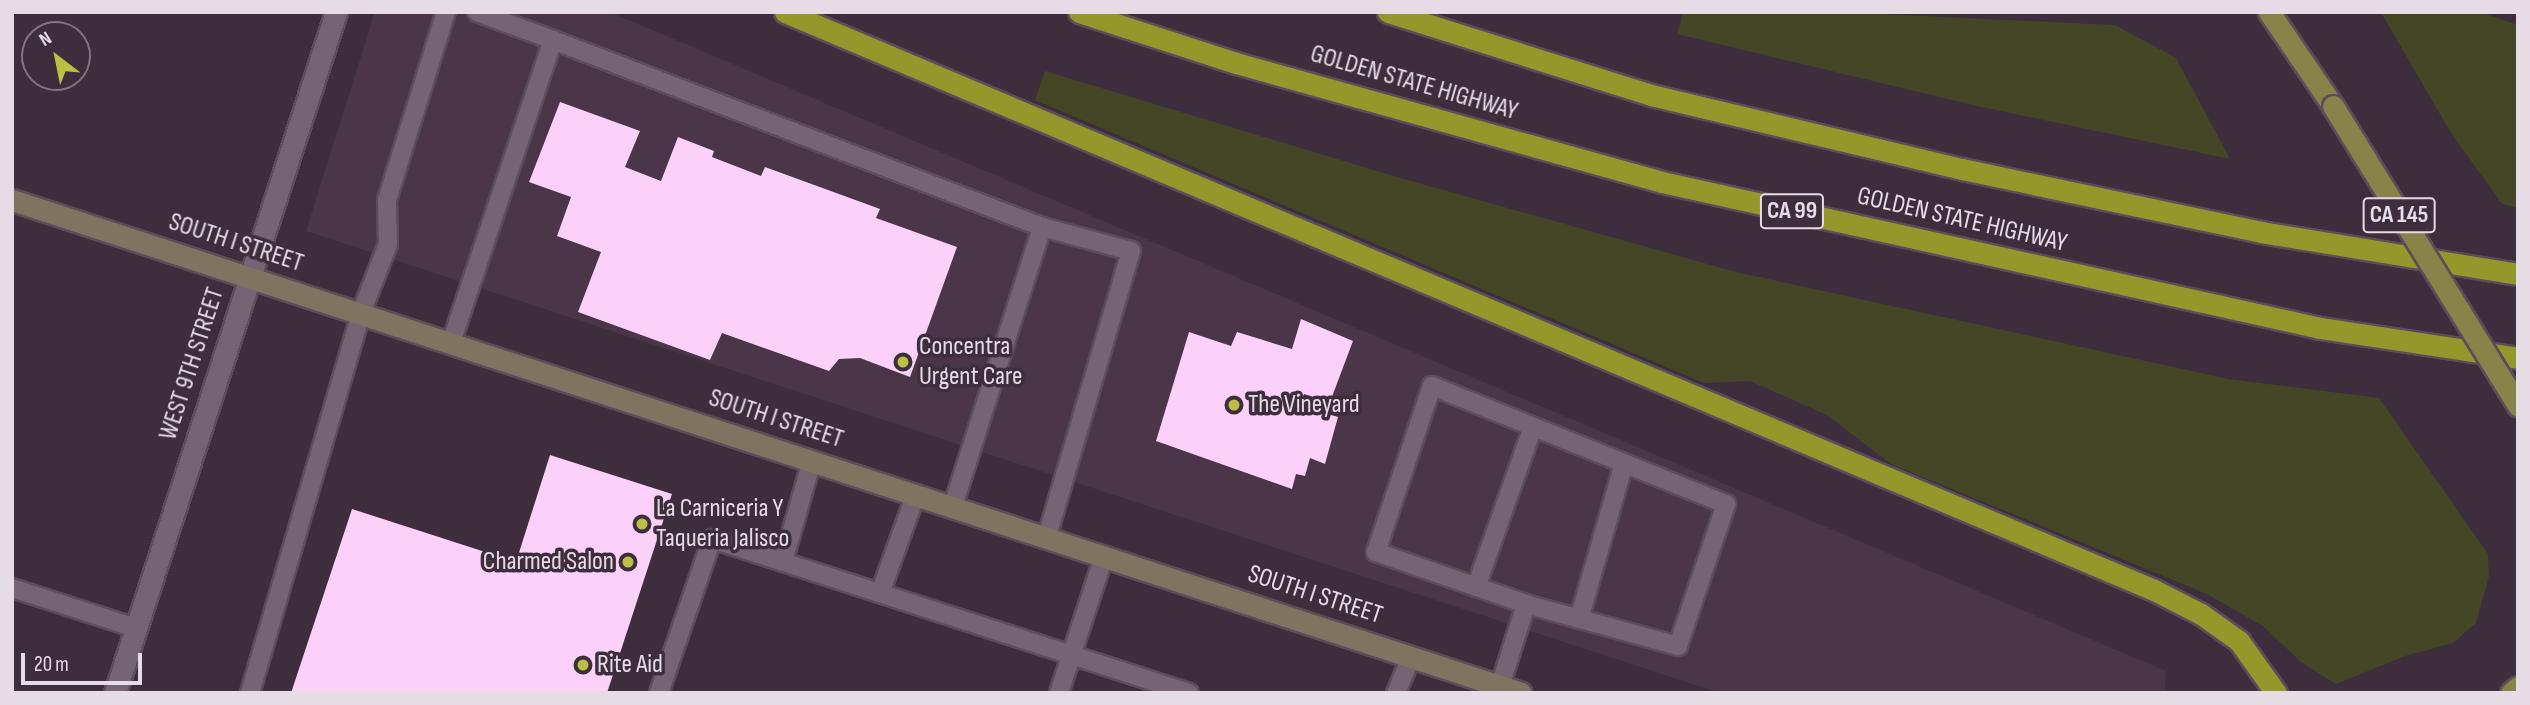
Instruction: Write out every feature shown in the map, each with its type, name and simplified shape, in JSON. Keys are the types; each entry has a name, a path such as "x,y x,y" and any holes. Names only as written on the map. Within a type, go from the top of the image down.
{"highway":[{"path":"785,12 2154,590 2201,614 2239,641 2276,693"},
{"name":"GOLDEN STATE HIGHWAY","path":"1079,12 1236,63 1662,182 2320,328 2518,358"},
{"name":"GOLDEN STATE HIGHWAY","path":"1388,12 1651,95 1948,165 2261,232 2518,274"}],"main road":[{"name":"CA 145","path":"2269,12 2333,106 2518,406"},
{"path":"2511,693 2518,687"}],"street":[{"name":"WEST 9TH STREET","path":"114,693 336,12"},
{"name":"SOUTH I STREET","path":"12,201 1521,693"}],"lane":[{"path":"250,693 361,313 388,244 387,200 446,12"},
{"path":"477,12 1042,227 1131,251 1047,537"},
{"path":"451,343 553,40"},
{"path":"953,506 1042,227"},
{"path":"1432,386 1533,427 1726,504 1678,646 1526,604 1376,552 1432,386"},
{"path":"1476,587 1533,427"},
{"path":"782,562 812,460"},
{"path":"1579,619 1624,463"},
{"path":"880,593 916,494"},
{"path":"659,693 712,539 1189,693"},
{"path":"1059,693 1104,556"},
{"path":"12,588 136,628"},
{"path":"1500,686 1526,604"},
{"path":"1396,693 1411,656"}],"shaded area":[{"path":"375,12 610,12 2166,671 2165,693 1720,693 306,231"}],"green space":[{"path":"1683,12 1837,12 2115,25 2176,58 2230,159 1977,106 1677,34"},
{"path":"2480,12 2518,25 2518,208 2502,204 2451,133 2382,14"},
{"path":"1045,71 1390,175 1736,272 2228,379 2379,398 2488,554 2489,576 2476,623 2453,643 2405,656 2336,684 2301,662 2263,626 2207,594 1891,464 1827,415 1750,381 1704,383 1035,100"}],"building":[{"path":"560,102 640,131 625,167 661,181 678,137 714,151 712,157 761,176 765,167 880,209 876,218 957,247 910,377 860,358 839,359 829,371 722,333 710,360 578,312 601,252 557,236 571,197 529,182"},
{"name":"The Vineyard","path":"1301,319 1353,341 1330,402 1304,394 1298,414 1304,416 1308,408 1338,417 1325,464 1310,458 1305,476 1296,474 1292,489 1156,441 1189,332 1231,346 1237,332 1292,349"},
{"path":"550,455 672,494 607,693 291,693 352,509 516,562"}],"place":[{"name":"Concentra Urgent Care","path":"903,362"},
{"name":"The Vineyard","path":"1234,405"},
{"name":"La Carniceria Y Taqueria Jalisco","path":"642,524"},
{"name":"Charmed Salon","path":"628,562"},
{"name":"Rite Aid","path":"583,665"}]}
